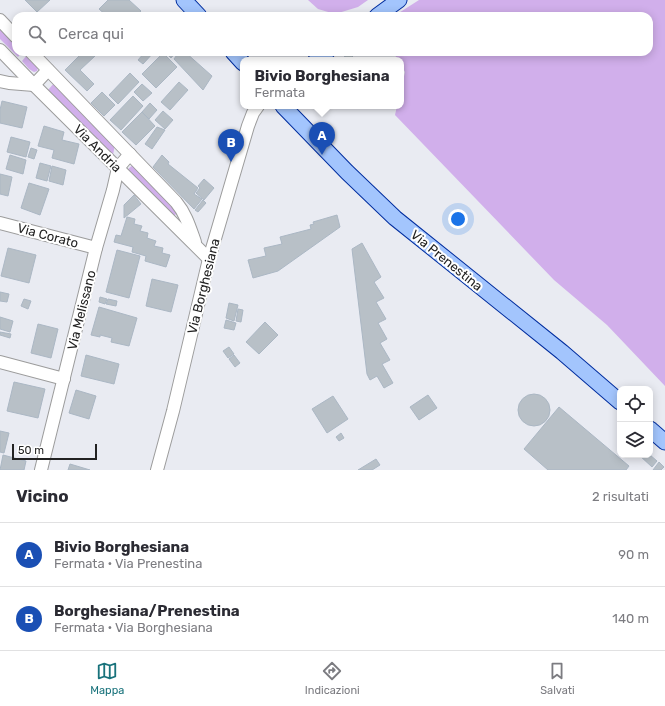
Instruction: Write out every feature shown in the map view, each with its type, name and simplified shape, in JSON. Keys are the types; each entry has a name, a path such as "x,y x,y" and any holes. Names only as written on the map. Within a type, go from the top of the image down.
{"main road":[{"path":"184,0 195,12"},
{"path":"382,12 399,0"},
{"name":"Via Prenestina","path":"286,109 347,172 395,218 562,352 617,399"},
{"path":"653,431 665,442"}],"street":[{"path":"0,20 12,33"},
{"name":"Via Andria","path":"0,50 209,259"},
{"name":"Via Andria","path":"35,56 181,208 186,217 196,245"},
{"path":"0,81 34,85 48,70"},
{"name":"Via Borghesiana","path":"157,470 173,411 209,259 248,126 256,109"},
{"name":"Via Melissano","path":"41,470 96,248 118,168 130,154"},
{"name":"Via Corato","path":"0,223 96,248"},
{"path":"0,362 64,379"}],"shaded area":[{"path":"308,0 368,0 358,7 342,12 328,12 318,9"},
{"path":"419,0 665,0 665,386 607,325 554,280 395,115 396,109 404,109 405,72 404,57 396,56 653,56 653,12 400,12"},
{"path":"0,25 12,38 12,51 0,39"},
{"path":"26,56 29,56 38,68 37,71 34,72 29,69 22,61"},
{"path":"55,82 115,144 113,155 48,90"},
{"path":"134,164 179,211 173,217 127,170"}],"building":[{"path":"25,0 50,0 37,12"},
{"path":"108,0 129,0 141,11 102,12 99,9"},
{"path":"79,56 95,56 80,70 94,84 87,91 65,70"},
{"path":"142,56 150,56 143,64 138,60"},
{"path":"160,56 166,56 177,67 156,88 142,74"},
{"path":"176,56 190,56 212,76 203,90 174,59"},
{"path":"130,73 139,82 118,104 109,95"},
{"path":"179,82 188,90 170,110 161,102"},
{"path":"142,84 152,93 143,101 134,92"},
{"path":"102,92 115,105 104,116 91,103"},
{"path":"133,96 143,106 121,130 110,120"},
{"path":"2,101 27,107 22,128 0,123"},
{"path":"150,103 157,110 149,119 142,112"},
{"path":"163,111 173,120 165,129 155,120"},
{"path":"142,112 155,126 136,145 122,132"},
{"path":"44,126 64,132 62,140 79,144 74,164 52,158 54,150 38,146"},
{"path":"157,127 165,130 152,149 145,144"},
{"path":"11,137 30,142 26,157 7,152"},
{"path":"31,148 37,150 34,159 28,157"},
{"path":"10,155 26,160 23,174 6,169"},
{"path":"162,155 169,162 168,164 198,188 194,194 202,199 194,209 153,167"},
{"path":"40,163 51,166 47,181 36,178"},
{"path":"52,166 66,170 63,185 49,181"},
{"path":"0,174 12,177 8,196 0,194"},
{"path":"204,179 214,188 204,200 196,193 200,188 198,186"},
{"path":"29,183 49,189 40,215 21,208"},
{"path":"134,195 141,204 124,218 124,205"},
{"path":"203,200 206,203 198,212 195,210"},
{"path":"337,215 340,227 278,271 253,278 248,260 266,256 264,248 282,244 280,237 311,229 310,225 314,224 313,222"},
{"path":"127,217 135,219 134,224 142,226 140,231 148,233 147,238 156,241 154,246 163,248 162,253 170,255 166,267 145,261 146,256 132,252 133,247 114,242 116,235 121,236"},
{"path":"362,243 381,277 374,282 384,298 376,302 386,319 378,323 387,339 380,343 390,360 382,364 393,383 384,388 377,376 370,380 367,374 352,249"},
{"path":"8,248 36,255 29,283 1,276"},
{"path":"117,250 140,256 129,298 106,292"},
{"path":"152,279 178,285 171,312 146,306"},
{"path":"0,292 9,294 7,302 0,301"},
{"path":"100,297 107,299 105,304 99,302"},
{"path":"24,299 31,301 28,309 21,306"},
{"path":"108,299 117,301 116,306 106,304"},
{"path":"229,303 238,305 234,321 226,318"},
{"path":"99,307 137,318 129,346 111,342 112,338 100,335 100,337 91,335"},
{"path":"238,309 243,310 241,322 236,321"},
{"path":"0,317 13,321 10,332 0,329"},
{"path":"226,320 236,323 234,330 224,328"},
{"path":"265,322 278,335 259,354 246,342"},
{"path":"38,324 58,329 51,358 31,353"},
{"path":"0,332 11,334 10,338 0,335"},
{"path":"229,347 234,354 228,358 223,351"},
{"path":"86,355 119,364 114,384 81,376"},
{"path":"234,355 240,363 235,367 229,359"},
{"path":"14,382 45,389 38,418 7,411"},
{"path":"76,390 96,396 89,419 69,413"},
{"path":"534,394 545,399 550,410 545,421 534,426 523,421 518,410 523,399"},
{"path":"428,395 437,408 419,420 410,407"},
{"path":"333,396 348,419 327,433 312,409"},
{"path":"559,407 617,456 617,458 620,458 629,466 626,470 548,470 524,449"},
{"path":"0,431 9,433 4,453 0,452"},
{"path":"341,433 344,438 339,441 336,437"},
{"path":"3,455 26,461 24,470 0,470"},
{"path":"642,458 653,458 657,461 652,467"},
{"path":"376,459 380,465 372,470 358,470"},
{"path":"659,462 664,467 661,470 653,470"},
{"path":"70,464 90,470 68,470"}],"place":[{"name":"Bivio Borghesiana","path":"322,155"},
{"name":"Borghesiana/Prenestina","path":"231,162"}]}
